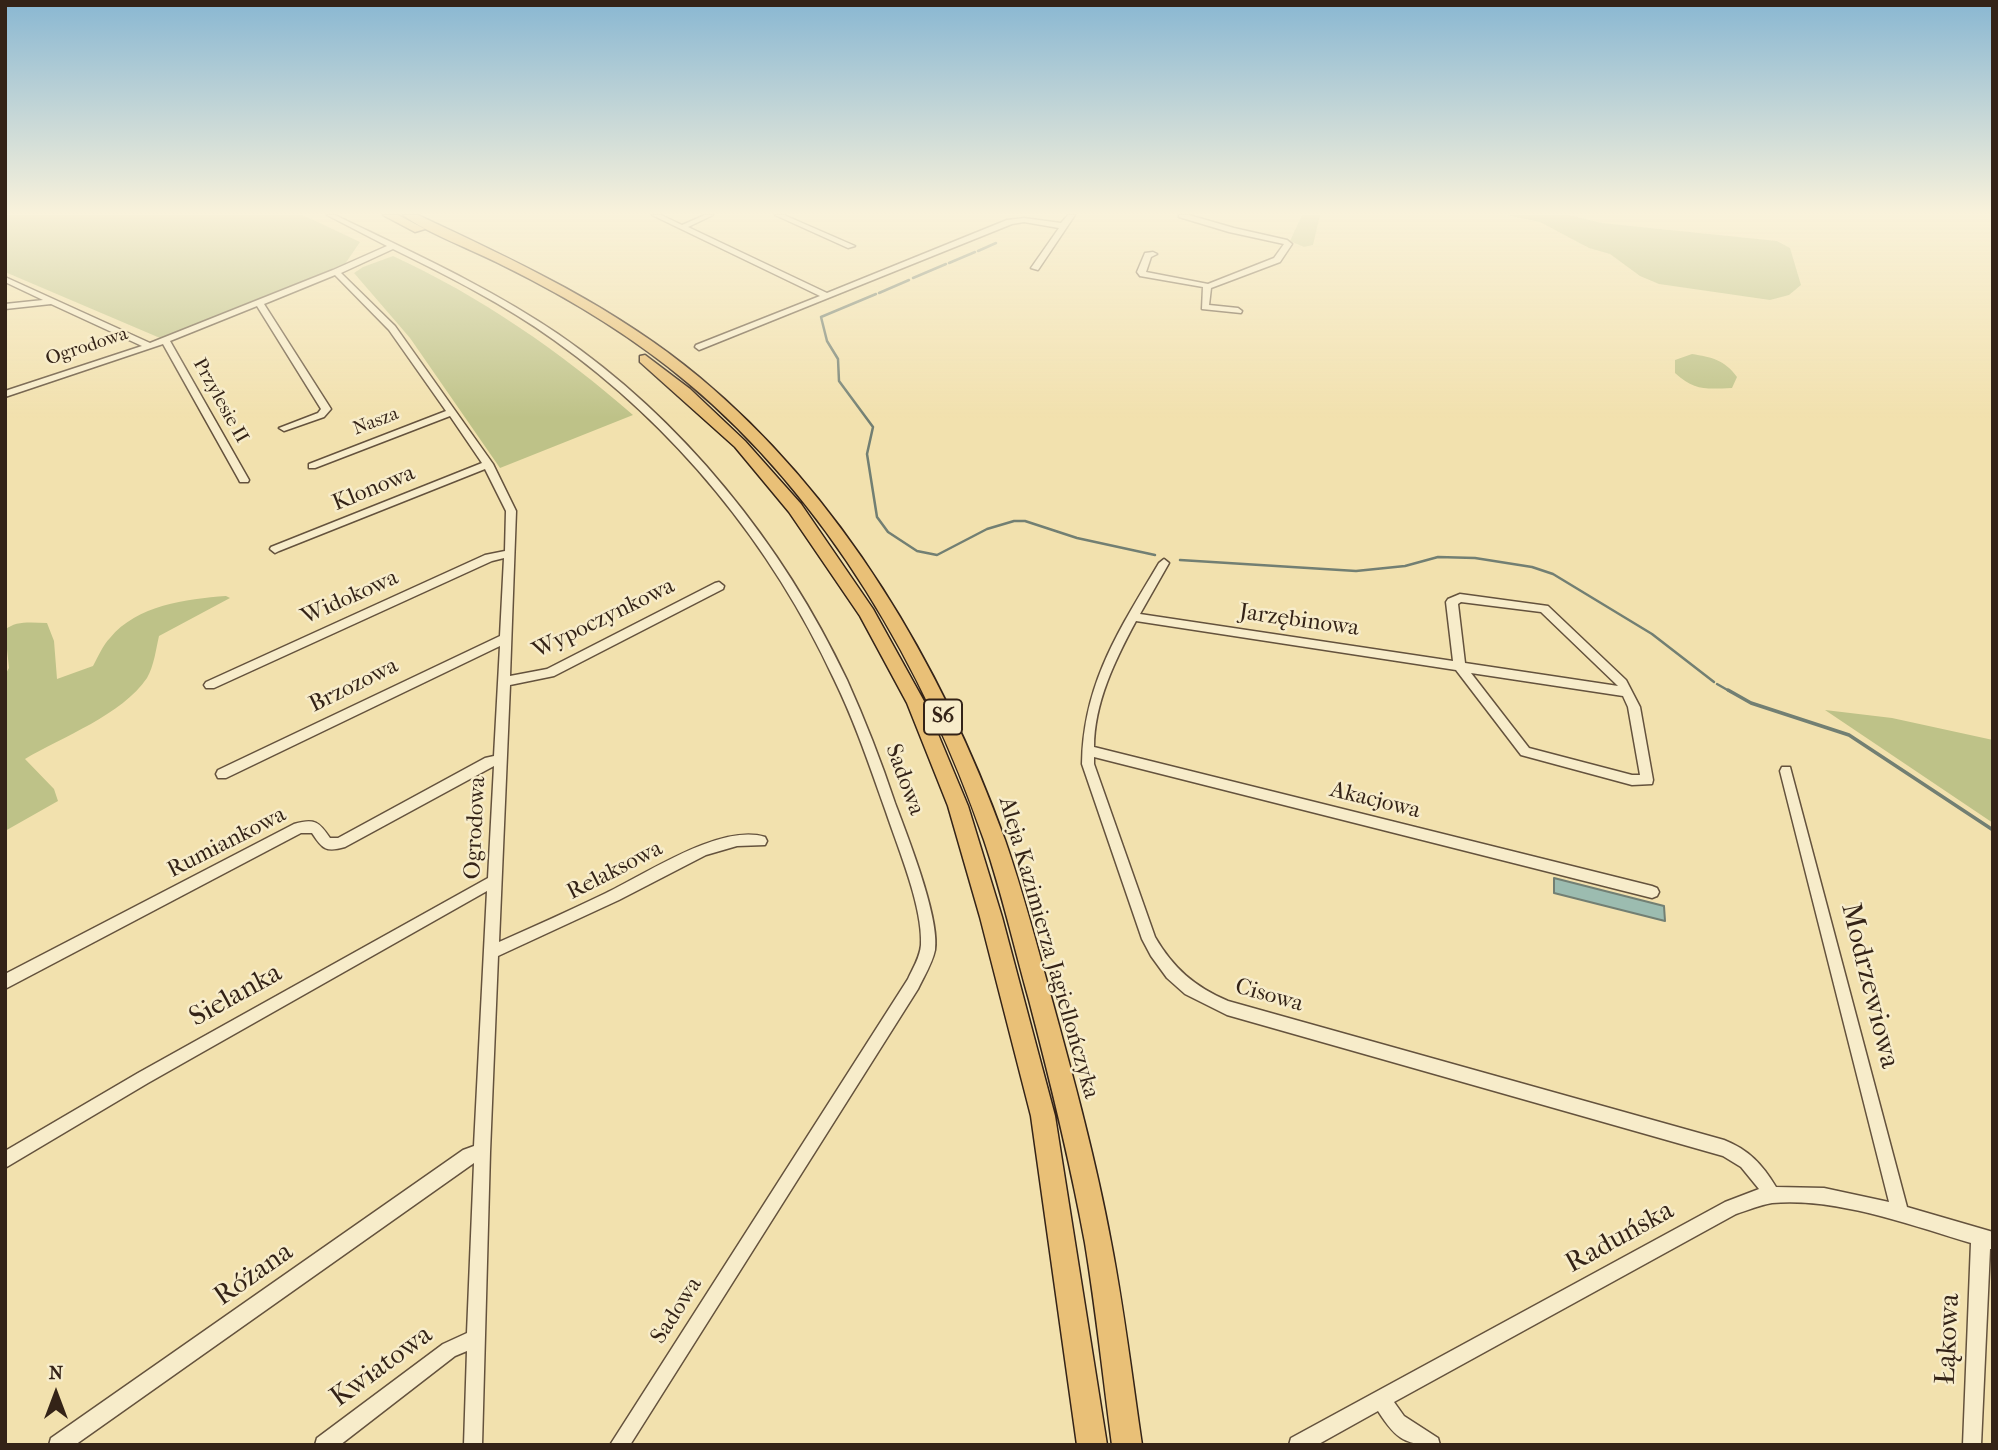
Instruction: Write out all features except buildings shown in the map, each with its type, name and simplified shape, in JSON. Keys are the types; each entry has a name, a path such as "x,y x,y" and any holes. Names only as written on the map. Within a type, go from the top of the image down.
{"highway":[{"name":"Aleja Kazimierza Jagiellończyka","path":"524,283 562,302 624,342 685,392 740,444 795,508 867,613 916,703 958,806 991,917 1043,1116 1092,1445"},
{"name":"Aleja Kazimierza Jagiellończyka","path":"543,283 634,335 695,382 756,438 810,499 885,605 935,698 974,787 1015,908 1069,1102 1098,1246 1126,1445"}],"street":[{"path":"13,283 150,346"},
{"name":"Ogrodowa","path":"5,394 150,346 310,283"},
{"name":"Ogrodowa","path":"347,283 392,328 488,464 511,511 482,1152 473,1445"},
{"name":"Sadowa","path":"462,283 516,311 592,362 664,424 733,503 794,593 842,683 887,796 928,936 928,947 922,966 898,1008 619,1445"},
{"path":"799,283 827,296"},
{"path":"699,347 860,283"},
{"path":"1194,283 1208,285 1214,283"},
{"path":"1208,285 1205,307 1238,311"},
{"path":"6,307 52,301"},
{"path":"259,303 326,409 321,415 284,428"},
{"name":"Przylesie II","path":"165,340 244,480"},
{"name":"Nasza","path":"312,466 452,412"},
{"name":"Klonowa","path":"275,549 488,464"},
{"name":"Widokowa","path":"209,685 489,558 510,553"},
{"name":"Cisowa","path":"1164,562 1133,617 1097,695 1087,750 1088,764 1149,939 1162,963 1185,988 1227,1008 1724,1148 1740,1154 1752,1164 1772,1195"},
{"name":"Wypoczynkowa","path":"504,682 550,673 719,586"},
{"path":"1460,598 1544,609 1622,683 1634,706 1647,780 1632,780 1525,752 1459,666 1452,602 1460,598"},
{"name":"Jarzębinowa","path":"1133,617 1627,692"},
{"name":"Brzozowa","path":"222,774 505,639"},
{"name":"Akacjowa","path":"1087,750 1653,892"},
{"name":"Rumiankowa","path":"5,982 299,828 315,827 327,844 340,843 489,762 500,759"},
{"name":"Modrzewiowa","path":"1786,771 1901,1215"},
{"name":"Relaksowa","path":"492,952 614,896 702,851 737,840 760,841"},
{"name":"Sielanka","path":"5,1160 143,1078 486,884 495,882"},
{"name":"Różana","path":"58,1445 458,1163 482,1152"},
{"name":"Raduńska","path":"1298,1445 1731,1208 1772,1195 1822,1196 1986,1239"},
{"name":"Łąkowa","path":"1972,1445 1981,1248 1986,1239"},
{"name":"Kwiatowa","path":"324,1445 449,1350 476,1338"},
{"path":"1382,1400 1397,1423 1431,1445"}],"green space":[{"path":"30,283 298,283 160,338"},
{"path":"362,283 445,283 519,327 577,369 633,415 500,468 410,338"},
{"path":"1656,283 1800,283 1801,285 1789,295 1770,300"},
{"path":"1692,354 1711,358 1728,367 1737,377 1732,388 1701,388 1675,373 1675,360"},
{"path":"226,596 230,598 159,636 147,678 123,703 25,759 54,789 58,801 5,831 5,675 9,668 5,630 19,623 47,623 54,641 57,679 93,666 107,641 121,627 148,611 179,602"},
{"path":"1825,710 1892,718 1993,740 1993,823"}],"shaded area":[{"path":"1554,878 1664,906 1665,921 1554,893"}],"waterway":[{"path":"879,293 903,283"},
{"path":"876,294 821,317 827,341 838,359 839,381 873,427 867,454 877,517 888,532 917,551 937,555 987,529 1014,521 1025,521 1077,538 1155,555"},
{"path":"1180,560 1356,571 1405,566 1438,557 1475,558 1532,567 1553,574 1652,634 1714,682"},
{"path":"1717,684 1731,692"},
{"path":"1728,690 1751,703 1849,735 1993,830"}]}
